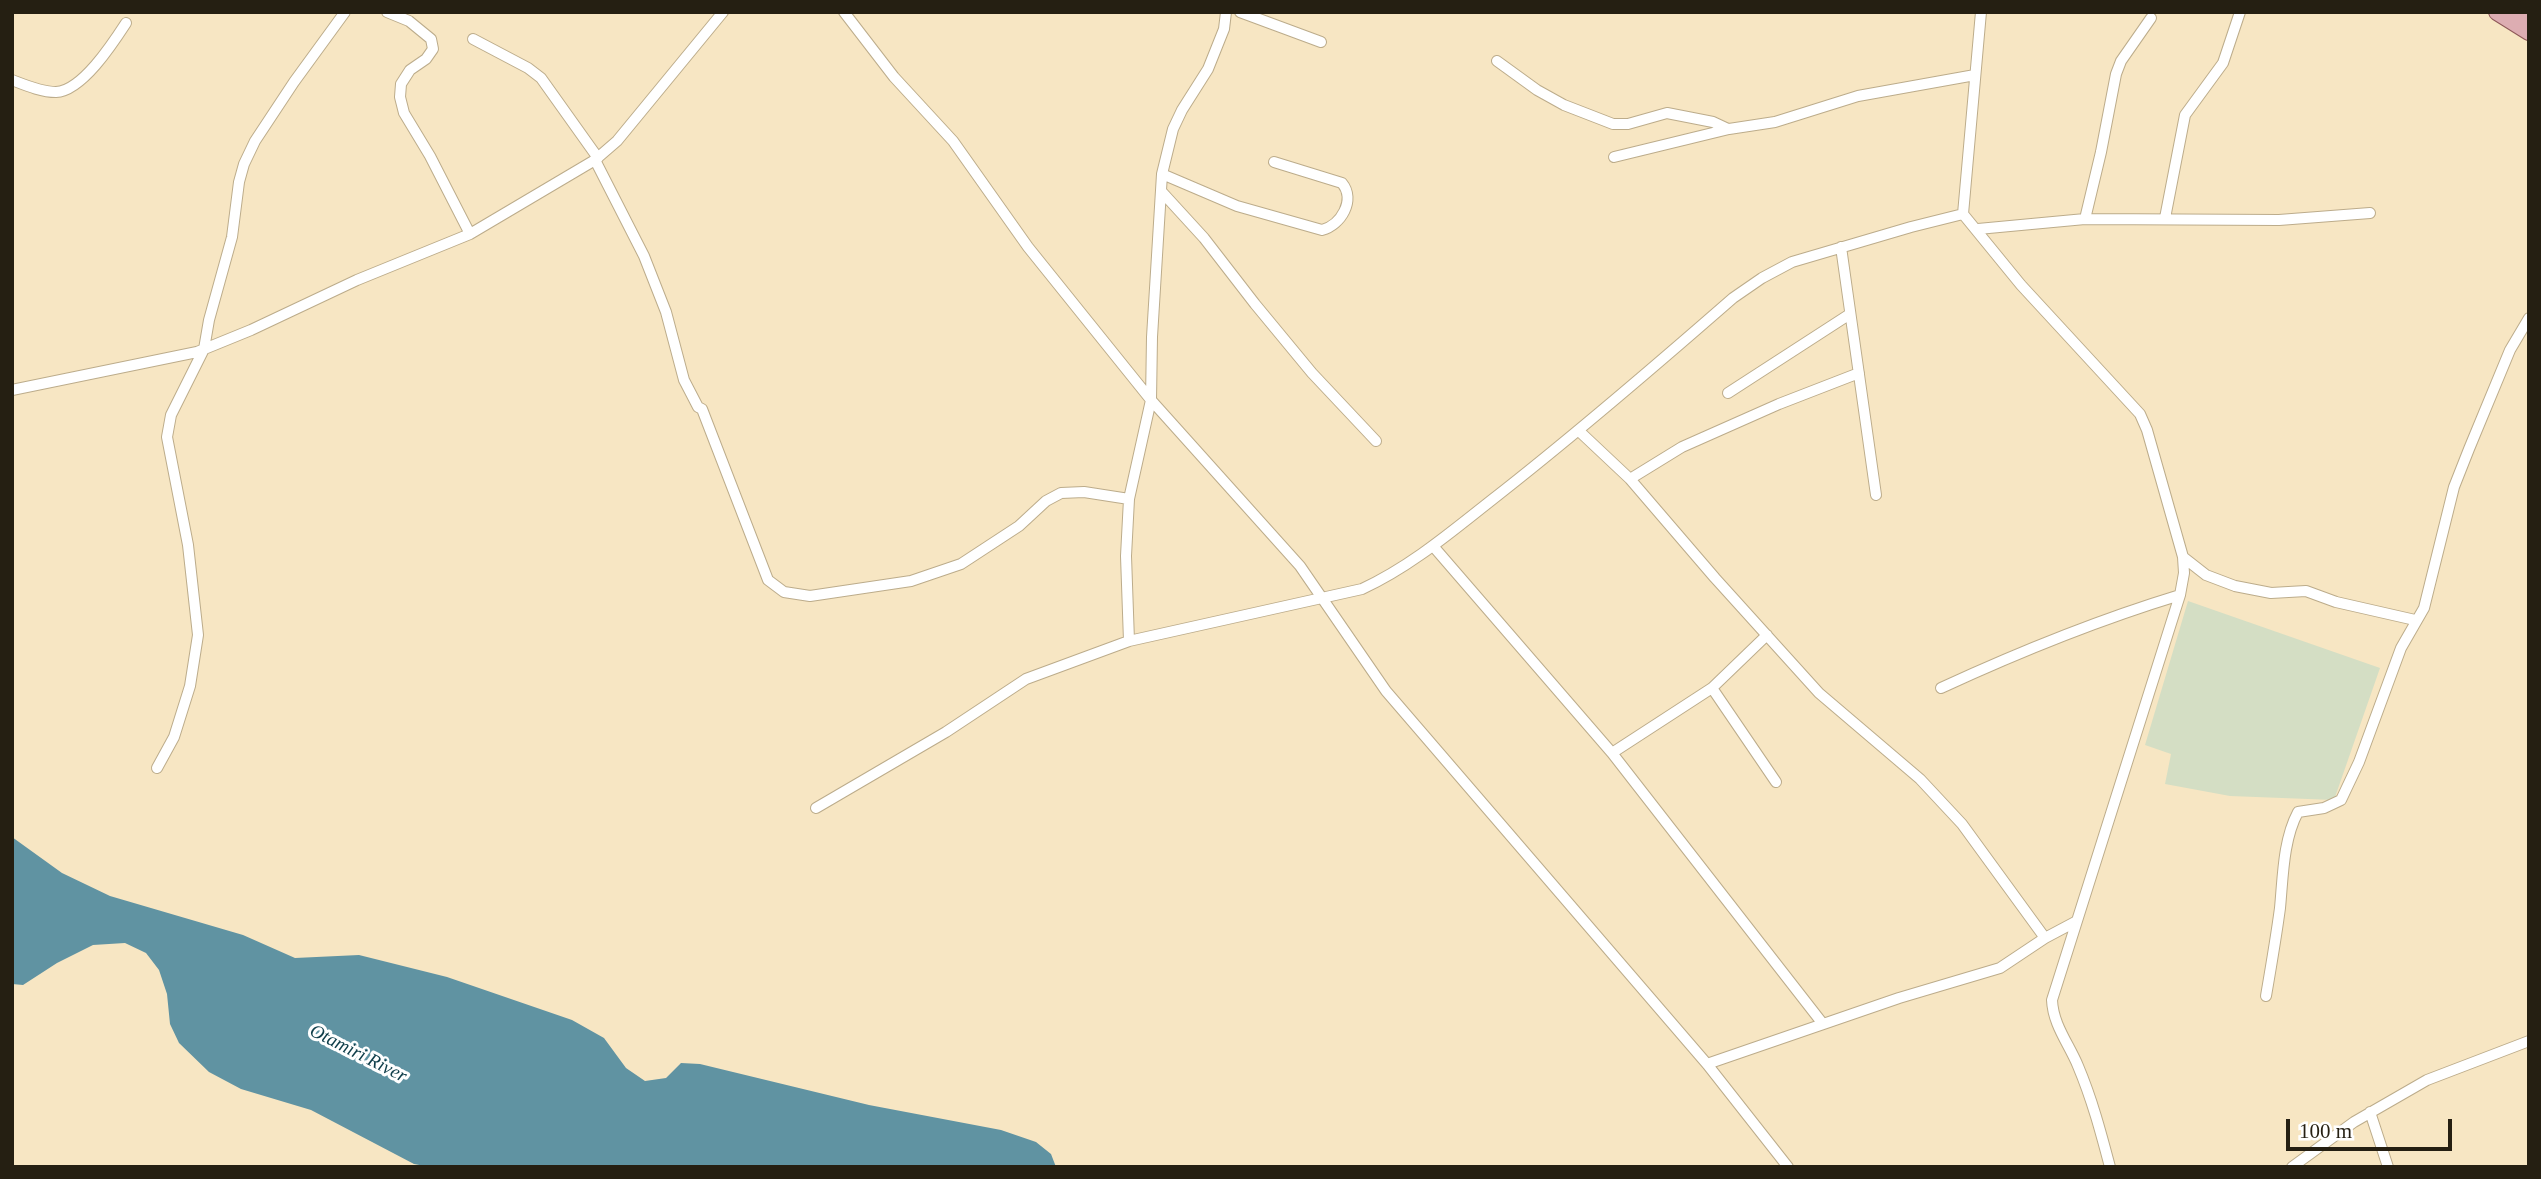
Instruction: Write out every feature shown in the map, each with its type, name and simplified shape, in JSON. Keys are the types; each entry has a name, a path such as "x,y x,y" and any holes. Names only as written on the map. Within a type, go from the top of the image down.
{"main road":[{"path":"2497,12 2529,32"},
{"path":"2521,12 2529,17"}],"street":[{"path":"157,768 174,737 190,686 198,635 188,545 167,437 171,415 204,349 209,320 232,237 244,164 255,141 287,92 345,12"},
{"path":"387,12 409,21 430,38 432,49 426,59 410,70 401,84 400,97 404,113 430,156 470,234"},
{"path":"12,390 204,349 357,280 470,234 597,159 617,141 723,12"},
{"path":"844,12 894,77 953,141 1021,238 1151,400 1300,566 1386,691 1707,1064 1787,1167"},
{"path":"1129,641 1126,556 1129,499 1151,400 1162,174 1173,129 1208,69 1224,29 1226,12"},
{"path":"1240,12 1321,43"},
{"path":"1981,12 1963,214 1978,229 2021,285 2140,414 2183,557 2184,573 2180,595 2052,1000 2052,1011 2091,1099 2110,1167"},
{"path":"2165,218 2185,115 2223,63 2240,12"},
{"path":"2085,219 2116,74 2121,61 2151,18"},
{"path":"12,80 55,92 69,88 79,81 112,45 126,23"},
{"path":"473,39 528,68 541,78 597,159 644,256 666,312 684,380 698,407 702,409 768,580 785,592 810,596 911,581 961,564 1019,526 1046,501 1061,493 1084,492 1129,499"},
{"path":"1497,61 1537,90 1564,105 1614,124 1628,124 1667,113 1713,122 1729,129"},
{"path":"1614,157 1729,129 1775,122 1858,96 1975,75"},
{"path":"1162,174 1237,206 1322,230 1330,228 1341,219 1347,201 1347,189 1342,183 1274,162"},
{"path":"1161,191 1204,238 1312,373 1376,441"},
{"path":"1978,229 2085,219 2279,220 2370,213"},
{"path":"816,808 946,732 1026,679 1129,641 1362,589 1389,577 1433,546 1579,431 1733,298 1762,278 1792,262 1963,214"},
{"path":"1841,247 1876,495"},
{"path":"1728,393 1850,314"},
{"path":"2266,996 2293,822 2298,812 2324,808 2341,800 2359,762 2401,648 2424,608 2454,487 2510,350 2529,318"},
{"path":"1630,479 1682,446 1859,373"},
{"path":"1579,431 1630,479 1819,693 1920,779 1962,824 2045,938"},
{"path":"1433,546 1612,753 1824,1024"},
{"path":"2183,557 2206,575 2235,586 2272,593 2306,591 2336,602 2415,620"},
{"path":"1941,688 2028,648 2114,615 2180,595"},
{"path":"1612,753 1712,688 1767,635"},
{"path":"1712,688 1776,782"},
{"path":"1707,1064 1899,998 2000,968 2045,938 2077,921"},
{"path":"2292,1167 2305,1163 2326,1141 2370,1112 2427,1080 2529,1041"},
{"path":"2370,1112 2389,1167"}],"green space":[{"path":"2188,601 2380,668 2334,800 2230,796 2165,784 2171,754 2145,745"}],"water":[{"name":"Otamiri River","path":"12,837 62,873 110,896 243,935 295,958 359,955 447,977 572,1020 604,1038 626,1068 645,1081 666,1078 681,1063 700,1064 869,1105 1001,1130 1036,1142 1051,1154 1056,1167 430,1167 414,1164 311,1110 241,1089 209,1072 179,1043 170,1024 167,994 159,970 146,953 125,943 93,945 57,963 23,985 12,984"}]}
